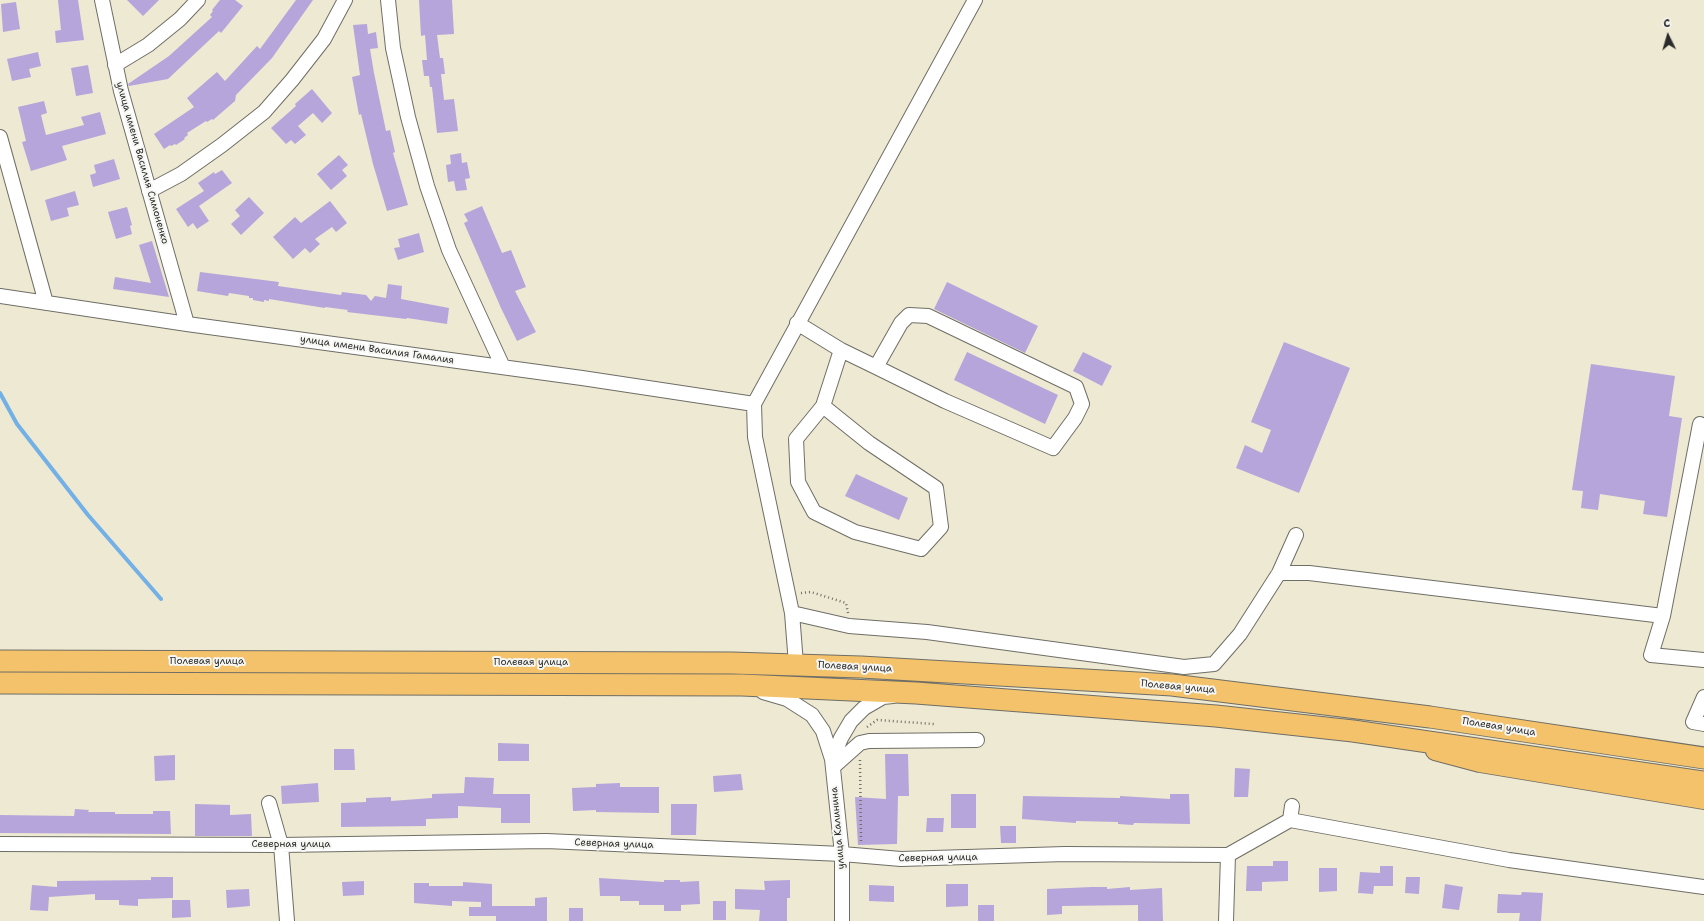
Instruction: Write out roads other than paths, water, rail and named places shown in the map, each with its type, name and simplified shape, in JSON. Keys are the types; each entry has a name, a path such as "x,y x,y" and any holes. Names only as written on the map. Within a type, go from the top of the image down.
{"highway":[{"name":"Полевая улица","path":"0,661 796,664 1172,685 1430,717 1704,758"},
{"path":"0,683 742,685 916,692 1216,716 1374,734 1704,782"}],"main road":[{"path":"1374,734 1480,763 1704,800"}],"street":[{"name":"улица имени Василия Симоненко","path":"102,0 115,65 187,324"},
{"path":"115,65 148,45 180,19 198,0"},
{"path":"149,191 181,174 222,145 264,112 292,80 324,38 346,0"},
{"path":"388,0 393,48 408,118 427,186 449,250 503,367"},
{"path":"796,664 789,594 755,437 754,404 975,0"},
{"path":"0,137 46,303"},
{"name":"улица имени Василия Гамалия","path":"0,296 187,324 503,367 754,404"},
{"path":"797,323 841,350 945,401 1053,448 1075,418 1082,404 1076,387 928,316 909,315 901,323 876,367"},
{"path":"823,406 869,442 936,488 941,527 921,549 855,532 814,512 798,482 796,439 823,406 841,350"},
{"path":"1700,424 1663,616 1651,655 1704,660"},
{"path":"792,613 849,626 927,632 1184,667 1214,664 1240,634 1279,573 1296,535"},
{"path":"1279,573 1309,573 1663,616"},
{"name":"улица Калинина","path":"742,685 787,699 812,715 823,731 832,763 842,854 842,921"},
{"path":"832,763 841,738 851,721 864,708 883,698 916,692"},
{"path":"1704,697 1693,722 1704,724"},
{"path":"832,763 860,743 977,740"},
{"path":"269,803 280,845 287,921"},
{"path":"1290,820 1292,806"},
{"path":"1226,921 1228,855 1290,820 1509,860 1704,887"},
{"name":"Северная улица","path":"0,844 280,845 546,841 842,854 901,859 1065,854 1228,855"}],"waterway":[{"path":"0,393 17,424 88,515 161,599"}]}
